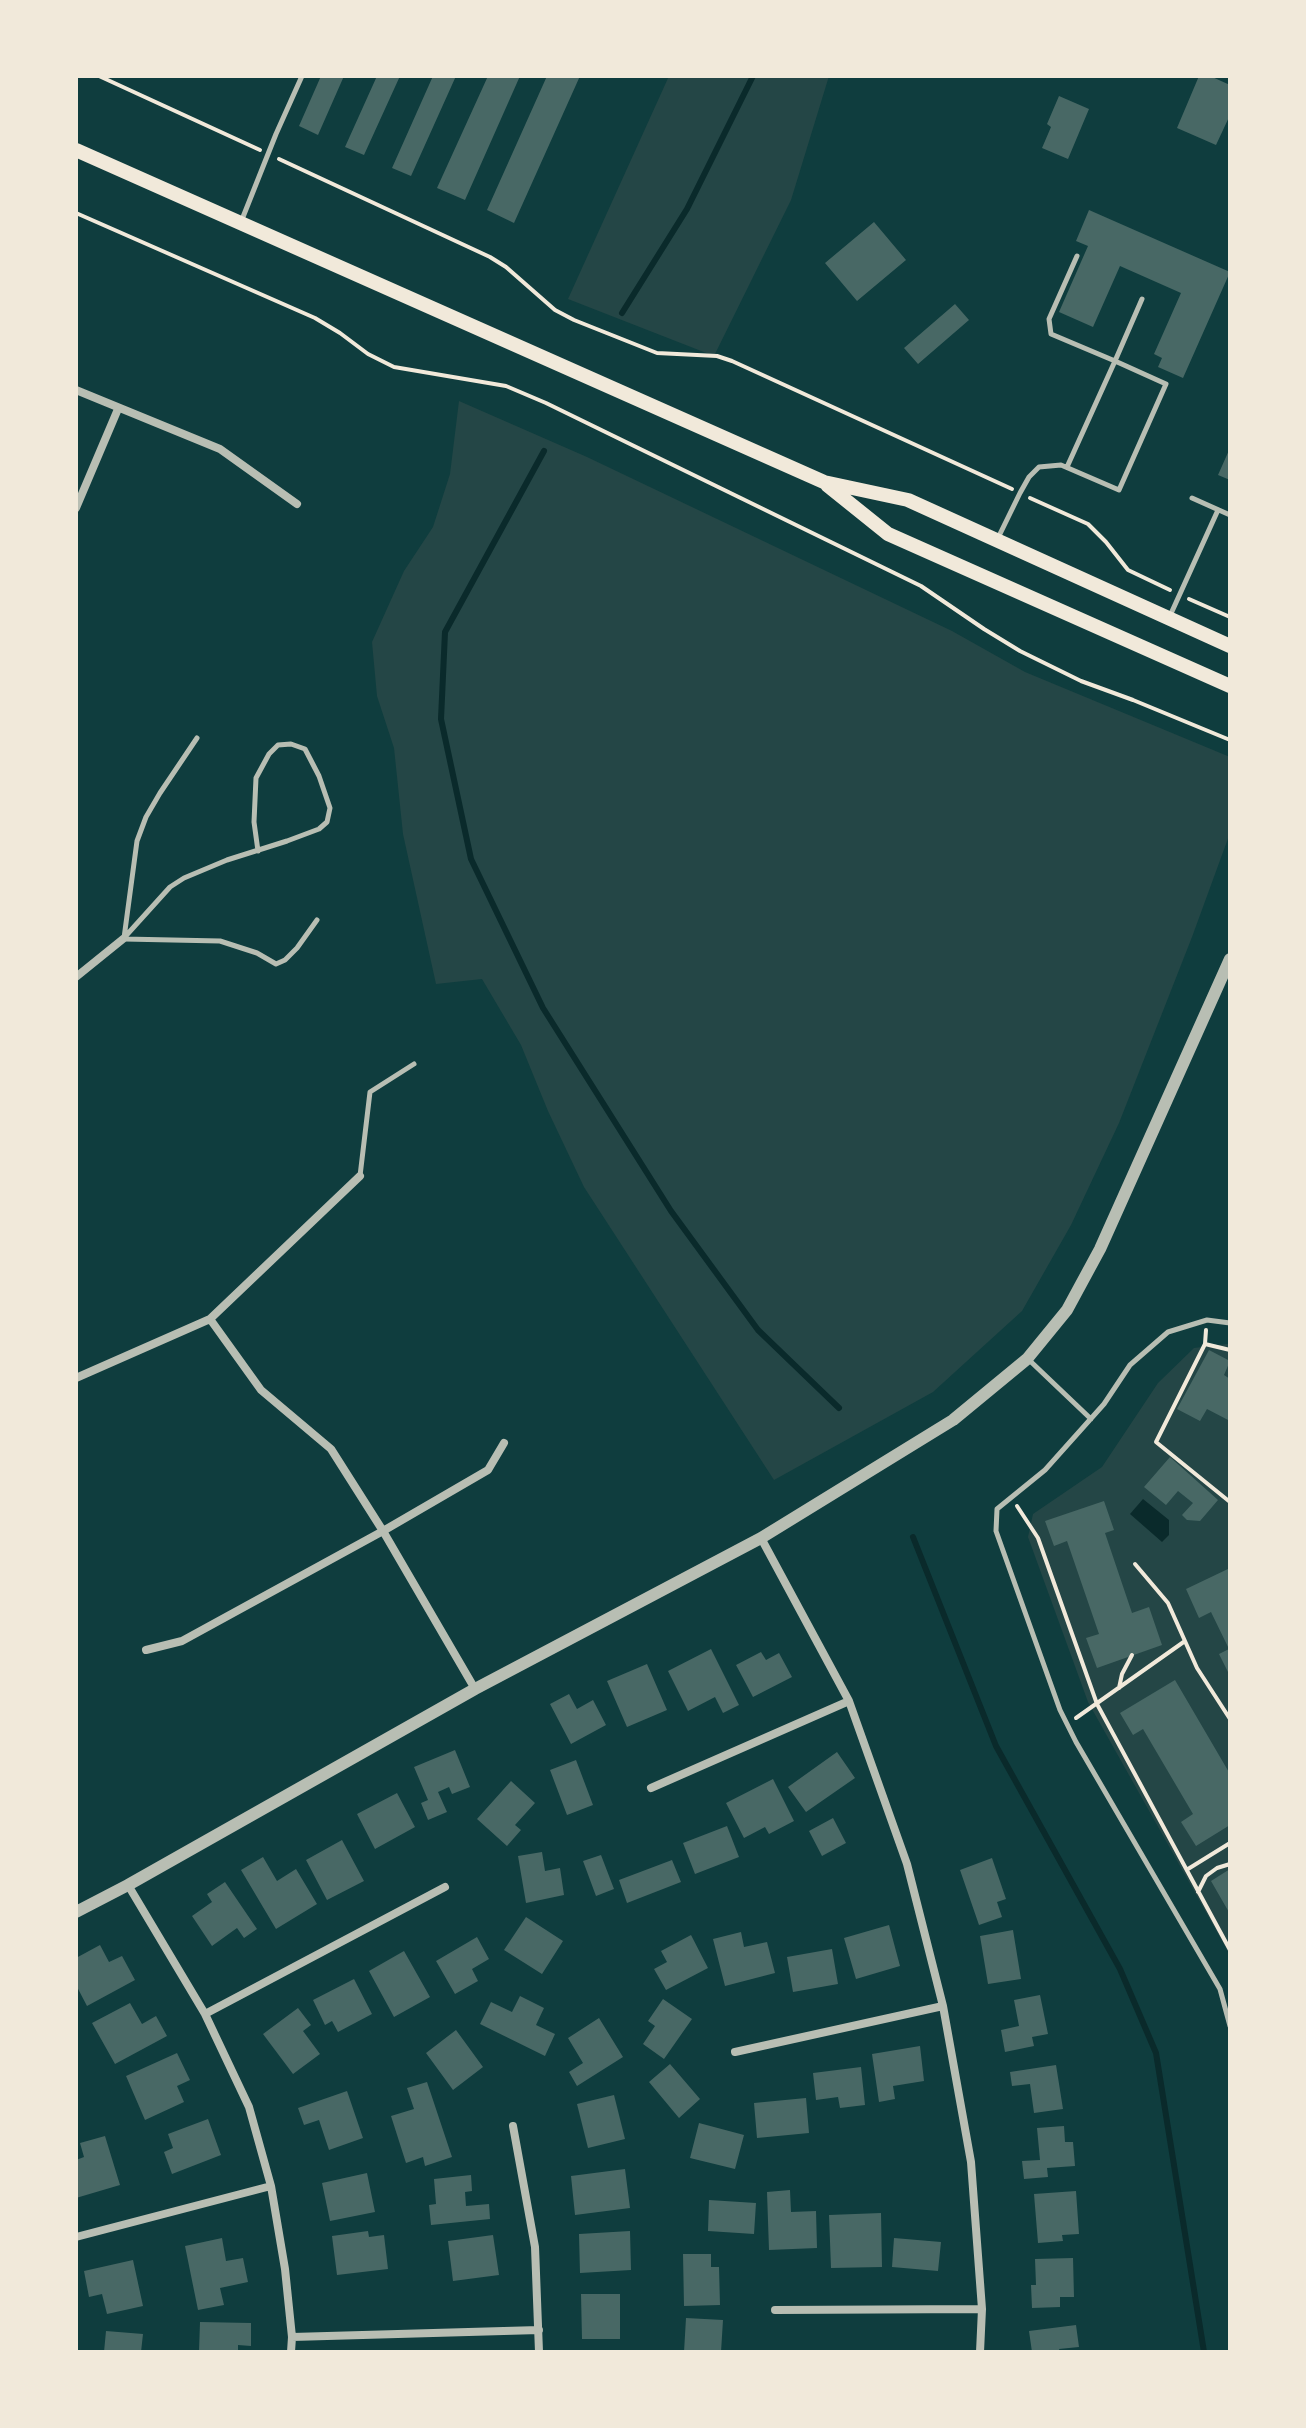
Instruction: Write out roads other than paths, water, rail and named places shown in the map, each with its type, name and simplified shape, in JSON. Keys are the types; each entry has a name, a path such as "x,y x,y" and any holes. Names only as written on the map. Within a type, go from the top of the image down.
{"main road":[{"path":"76,150 824,482 908,500 1230,646"},
{"path":"824,482 888,534 1230,686"}],"street":[{"path":"76,390 220,449 297,504"},
{"path":"76,508 118,409"},
{"path":"76,977 123,939"},
{"path":"76,1912 475,1689 761,1538 953,1420 1027,1359 1067,1310 1100,1249 1230,959"},
{"path":"76,1378 210,1319 360,1176"},
{"path":"210,1319 261,1390 331,1449 383,1531 475,1689"},
{"path":"146,1650 182,1641 383,1531 488,1470 504,1443"},
{"path":"761,1538 849,1701 907,1864 943,2006 971,2162 982,2309 980,2352"},
{"path":"651,1788 849,1701"},
{"path":"128,1885 205,2014 249,2107 271,2186 285,2269 291,2352"},
{"path":"205,2014 445,1887"},
{"path":"735,2052 943,2006"},
{"path":"513,2126 535,2247 539,2352"},
{"path":"76,2237 271,2186"},
{"path":"775,2310 982,2309"},
{"path":"292,2337 539,2330"}],"lane":[{"path":"240,223 302,76"},
{"path":"997,540 1029,477 1039,467 1061,465 1119,490 1166,384 1051,334 1049,319 1077,256"},
{"path":"1067,467 1142,299"},
{"path":"1192,498 1230,515"},
{"path":"1169,619 1218,510"},
{"path":"123,939 137,841 146,817 197,738"},
{"path":"123,939 170,887 184,878 319,829 327,822 330,808 305,749 291,744 278,745 269,754 256,778 254,822 258,851"},
{"path":"123,939 220,941 257,953 276,964 297,948 317,920"},
{"path":"360,1176 370,1092 414,1064"},
{"path":"1230,1323 1207,1320 1168,1332 1130,1365 1091,1419 1045,1470 997,1509 996,1531 1067,1724 1220,1989 1230,2026"},
{"path":"1027,1359 1091,1419"}],"waterway":[{"path":"622,313 687,209 753,76"},
{"path":"544,451 445,632 441,719 471,859 543,1008 671,1211 758,1330 839,1408"},
{"path":"913,1537 996,1746 1120,1969 1156,2053 1204,2352"}]}
